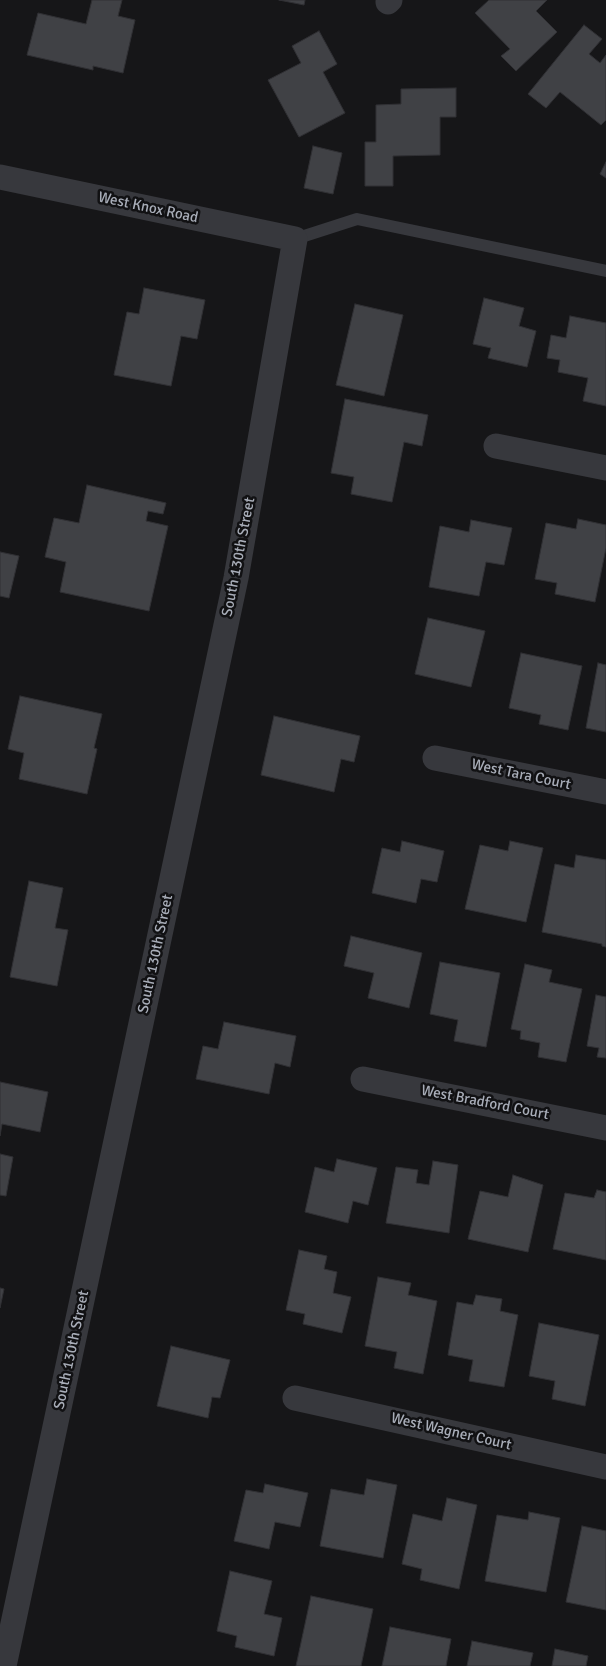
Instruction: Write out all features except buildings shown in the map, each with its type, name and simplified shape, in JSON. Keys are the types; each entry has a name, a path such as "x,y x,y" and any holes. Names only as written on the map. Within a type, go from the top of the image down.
{"street":[{"name":"West Knox Road","path":"0,177 295,239"},
{"name":"South 130th Street","path":"4,1666 236,578 295,239"},
{"path":"496,446 606,468"},
{"name":"West Tara Court","path":"435,758 606,792"},
{"name":"West Bradford Court","path":"363,1079 606,1128"},
{"name":"West Wagner Court","path":"295,1398 606,1467"}],"lane":[{"path":"295,239 357,219 606,271"}]}
